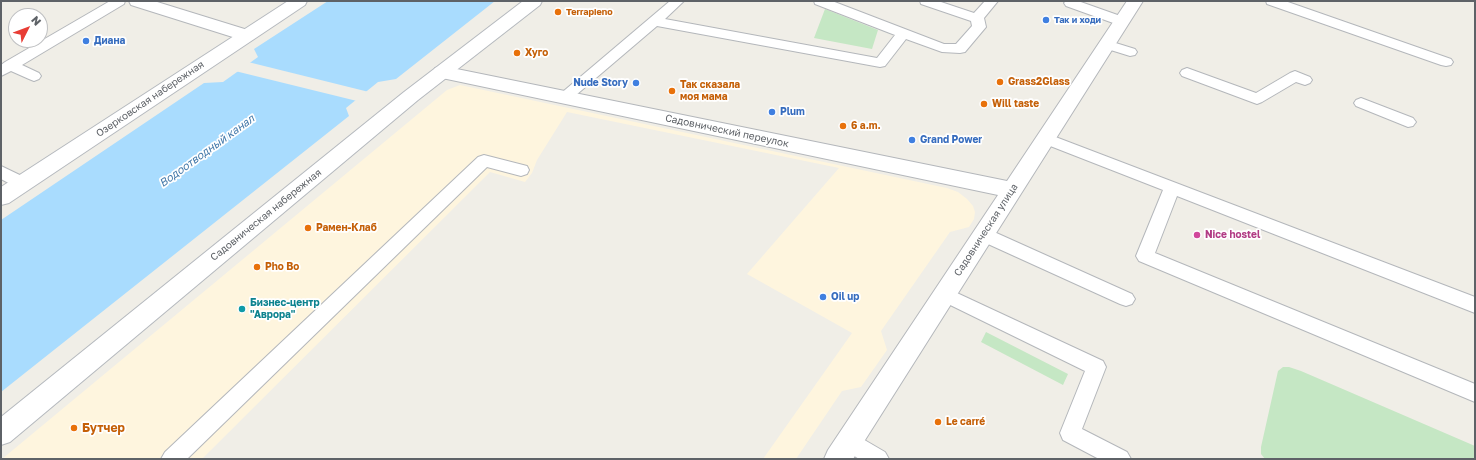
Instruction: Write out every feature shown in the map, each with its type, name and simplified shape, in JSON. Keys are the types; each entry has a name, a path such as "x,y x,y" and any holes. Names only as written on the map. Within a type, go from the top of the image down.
{"street":[{"path":"137,1 245,35"},
{"name":"Озерковская набережная","path":"1,197 298,1"},
{"name":"Садовническая набережная","path":"1,433 442,72 534,1"},
{"name":"Садовническая улица","path":"843,450 1135,1"},
{"name":"Садовнический переулок","path":"442,72 1012,190"}],"lane":[{"path":"6,68 119,1"},
{"path":"564,98 678,1"},
{"path":"820,1 942,48 960,49 978,27 977,18 992,1"},
{"path":"926,1 966,16 977,18"},
{"path":"1272,1 1446,62"},
{"path":"1071,3 1121,21"},
{"path":"654,21 880,63 904,33"},
{"path":"1106,44 1130,52"},
{"path":"6,68 34,76"},
{"path":"1187,73 1257,99 1295,76 1305,80"},
{"path":"1361,103 1408,122"},
{"path":"1045,138 1475,304"},
{"path":"172,459 484,161 521,170"},
{"path":"1,172 22,184"},
{"path":"1172,188 1145,256 1475,393"},
{"path":"983,234 1126,299"},
{"path":"944,294 1096,367 1070,433 1120,459"},
{"path":"843,450 878,459"}],"shaded area":[{"path":"460,85 947,188 958,192 967,199 973,206 975,212 974,219 969,227 950,232 881,331 887,350 861,387 842,391 796,459 763,459 852,333 747,274 839,168 567,112 537,160 532,173 525,182 490,172 202,459 2,459 447,90"}],"green space":[{"path":"825,9 878,30 872,49 814,38"},
{"path":"986,332 1068,374 1063,385 981,342"},
{"path":"1283,367 1289,367 1301,371 1475,446 1475,459 1265,459 1261,454 1261,447 1278,371"}],"water":[{"name":"Водоотводный канал","path":"328,1 495,1 396,79 378,82 346,108 349,116 1,392 1,220 204,83 223,82 258,57 254,49"}],"pier":[{"path":"248,62 369,92 357,101 235,71"}],"place":[{"name":"Terrapieno","path":"558,12"},
{"name":"Так и ходи","path":"1046,20"},
{"name":"Диана","path":"86,41"},
{"name":"Хуго","path":"517,53"},
{"name":"Grass2Glass","path":"1000,82"},
{"name":"Nude Story","path":"636,83"},
{"name":"Так сказала моя мама","path":"672,91"},
{"name":"Will taste","path":"984,104"},
{"name":"Plum","path":"772,112"},
{"name":"6 a.m.","path":"843,126"},
{"name":"Grand Power","path":"912,140"},
{"name":"Рамен-Клаб","path":"308,228"},
{"name":"Nice hostel","path":"1197,235"},
{"name":"Pho Bo","path":"257,267"},
{"name":"Oil up","path":"823,297"},
{"name":"Бизнес-центр \"Аврора\"","path":"242,309"},
{"name":"Le carré","path":"938,422"},
{"name":"Бутчер","path":"74,428"}]}
